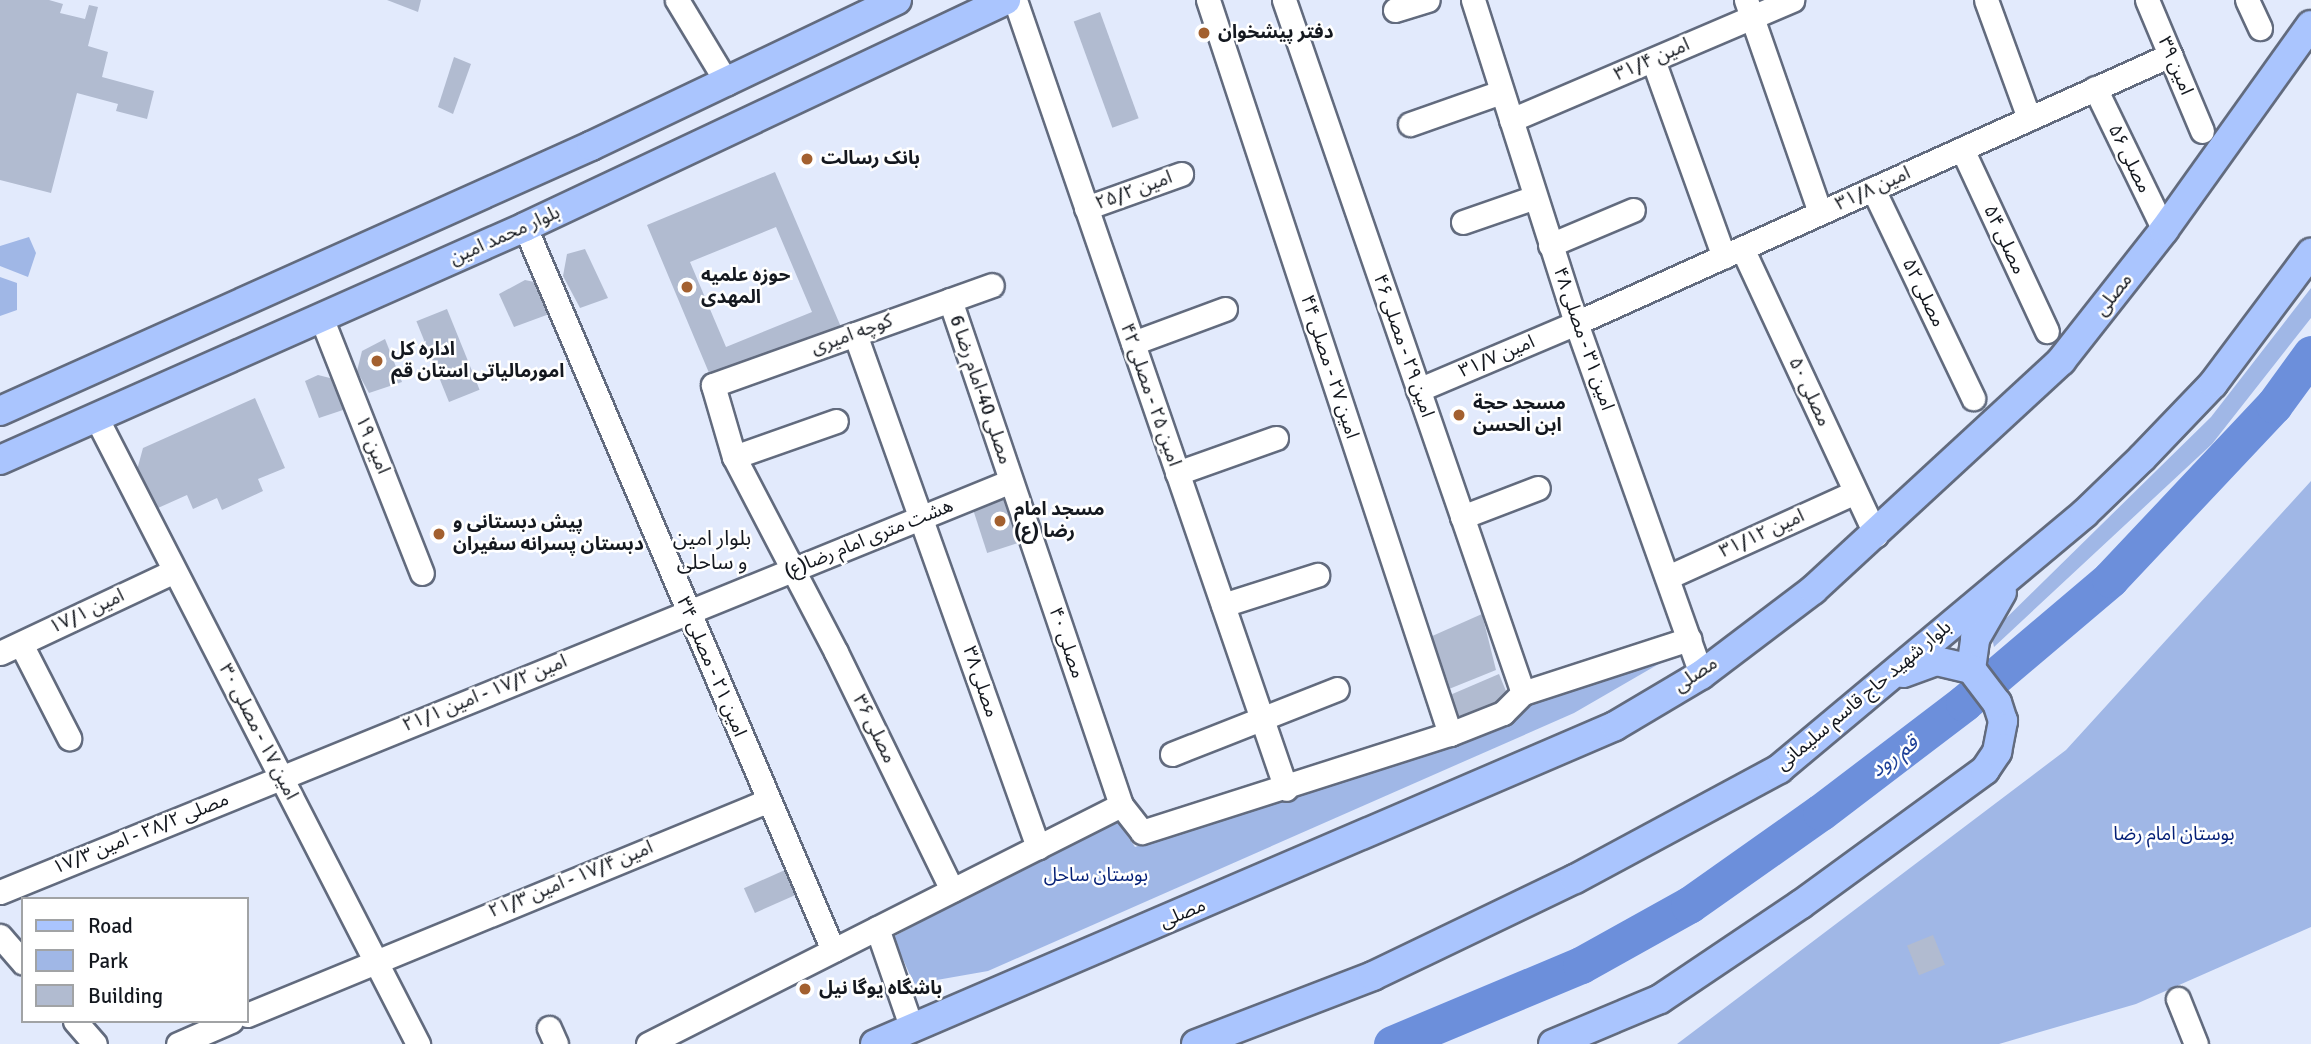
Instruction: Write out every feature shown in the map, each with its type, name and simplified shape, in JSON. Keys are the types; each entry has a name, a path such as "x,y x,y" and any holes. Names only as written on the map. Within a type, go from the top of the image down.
{"main road":[{"path":"0,411 727,83 897,0"},
{"name":"بلوار محمد امین","path":"0,460 525,228 1006,0"},
{"name":"مصلی","path":"875,1044 1590,737 1700,675 1813,590 1876,535 2061,361 2164,230 2311,25"},
{"name":"بلوار شهید حاج قاسم سلیمانی","path":"1196,1044 1373,976 1574,878 1779,769 2084,514 2186,414 2311,253"},
{"path":"1970,669 1982,624 2015,569"},
{"path":"1553,1044 1660,999 1951,798 1985,770 1997,752 2003,721 1997,703 1970,669 1928,663 1875,687"}],"street":[{"path":"677,0 727,83"},
{"name":"امین ۲۵ - مصلی ۴۲","path":"1015,0 1286,789"},
{"name":"امین ۲۷ - مصلی ۴۴","path":"1208,0 1450,734"},
{"name":"امین ۲۹ - مصلی ۴۶","path":"1284,0 1523,693"},
{"path":"1395,10 1428,0"},
{"name":"امین ۳۱ - مصلی ۴۸","path":"1473,0 1576,323 1668,577 1700,675"},
{"name":"امین ۳۱/۴","path":"1511,120 1653,60 1750,8 1793,0"},
{"path":"1986,0 2029,118"},
{"name":"امین ۳۹","path":"2147,0 2203,131"},
{"path":"2247,0 2260,28"},
{"path":"1750,8 1820,213"},
{"name":"امین ۳۱/۸","path":"1576,323 2170,55"},
{"name":"مصلی ۵۰","path":"1653,60 1733,253 1876,535"},
{"name":"مصلی ۵۶","path":"2095,88 2164,230"},
{"path":"1410,124 1502,92"},
{"name":"مصلی ۵۴","path":"1962,149 2047,331"},
{"name":"امین ۲۵/۲","path":"1086,208 1181,174"},
{"name":"مصلی ۵۲","path":"1873,189 1973,398"},
{"path":"1462,222 1535,197"},
{"path":"1550,245 1633,210"},
{"name":"امین ۲۱ - مصلی ۳۴","path":"525,228 767,801 833,950"},
{"name":"کوچه امیری","path":"713,385 992,285"},
{"name":"مصلی 40-امام رضا 6","path":"950,300 1011,481"},
{"path":"1133,343 1225,309"},
{"name":"امین ۱۹","path":"321,317 422,573"},
{"name":"امین ۳۱/۷","path":"1418,390 1576,323"},
{"name":"مصلی ۳۸","path":"855,334 1038,847"},
{"name":"مصلی ۳۶","path":"713,385 734,457 794,569 952,890"},
{"name":"امین ۱۷ - مصلی ۳۰","path":"97,419 418,1044"},
{"path":"734,457 836,421"},
{"path":"1177,473 1276,438"},
{"name":"هشت متری امام رضا(ع)","path":"688,612 1011,481"},
{"name":"مصلی ۴۰","path":"1011,481 1121,805"},
{"path":"1462,517 1538,488"},
{"name":"امین ۳۱/۱۲","path":"1668,577 1855,492"},
{"name":"امین ۱۷/۱","path":"10,649 174,571"},
{"path":"1223,605 1317,575"},
{"name":"امین ۱۷/۲ - امین ۲۱/۱","path":"281,776 688,612"},
{"path":"648,1044 1121,805 1142,832 1286,789 1450,734 1503,713 1523,693 1689,639"},
{"path":"10,649 69,737"},
{"path":"1172,754 1261,716 1337,689"},
{"name":"مصلی ۲۸/۲ - امین ۱۷/۳","path":"0,892 281,776"},
{"name":"امین ۱۷/۴ - امین ۲۱/۳","path":"248,1015 374,960 767,801"},
{"path":"877,928 912,1028"},
{"path":"0,936 21,960"},
{"path":"2178,999 2196,1044"},
{"path":"77,1023 95,1044"},
{"path":"178,1044 226,1023"}],"green space":[{"path":"29,237 36,253 28,277 0,266 0,246"},
{"path":"0,277 17,283 17,310 0,316"},
{"path":"2311,288 2311,318 2212,444 1994,647 1991,633 2211,417"},
{"name":"بوستان امام رضا","path":"2311,481 2311,927 2136,1004 1999,1044 1677,1044 2066,750"},
{"name":"بوستان ساحل","path":"1676,654 1574,713 988,971 914,984 893,937 1114,816 1135,847 1443,745 1516,717 1536,697"}],"building":[{"path":"0,0 49,0 63,4 60,13 85,19 89,5 98,7 88,46 108,52 102,77 154,91 147,119 116,111 118,104 77,93 51,193 0,180"},
{"path":"387,0 421,0 418,12"},
{"path":"1100,12 1139,118 1112,128 1074,22"},
{"path":"454,57 471,64 453,114 438,107"},
{"name":"حوزه علمیه المهدی","path":"775,172 841,327 712,380 647,225","holes":["776,227 812,312 726,347 690,262"]},
{"path":"585,249 608,298 580,308 563,276 567,254"},
{"path":"525,280 539,283 552,313 514,327 499,294"},
{"path":"447,309 480,390 449,402 416,321"},
{"name":"اداره کل امورمالیاتی استان قم","path":"385,339 402,382 369,393 357,371 362,351"},
{"path":"318,375 334,379 346,409 319,418 305,381"},
{"path":"255,398 285,468 258,479 263,491 222,510 217,498 193,509 187,495 158,508 137,470 143,448"},
{"name":"مسجد امام رضا (ع)","path":"1012,487 1029,539 987,553 970,501"},
{"path":"1482,614 1496,670 1449,689 1430,637"},
{"path":"1499,674 1508,696 1501,706 1460,724 1450,695"},
{"path":"785,870 796,895 755,913 744,888"},
{"path":"1933,935 1945,965 1919,975 1907,945"}],"waterway":[{"name":"قم رود","path":"1392,1044 1581,965 1689,905 1821,812 1964,703 2110,579 2274,405 2311,354"}],"place":[{"name":"دفتر پیشخوان","path":"1204,33"},
{"name":"بانک رسالت","path":"807,159"},
{"name":"حوزه علمیه المهدی","path":"687,287"},
{"name":"اداره کل امورمالیاتی استان قم","path":"377,361"},
{"name":"مسجد حجة ابن الحسن","path":"1459,415"},
{"name":"مسجد امام رضا (ع)","path":"1000,521"},
{"name":"پیش دبستانی و دبستان پسرانه سفیران","path":"439,534"},
{"name":"باشگاه یوگا نیل","path":"805,989"}],"district":[{"name":"بلوار امین و ساحلی","path":"712,550"}]}
